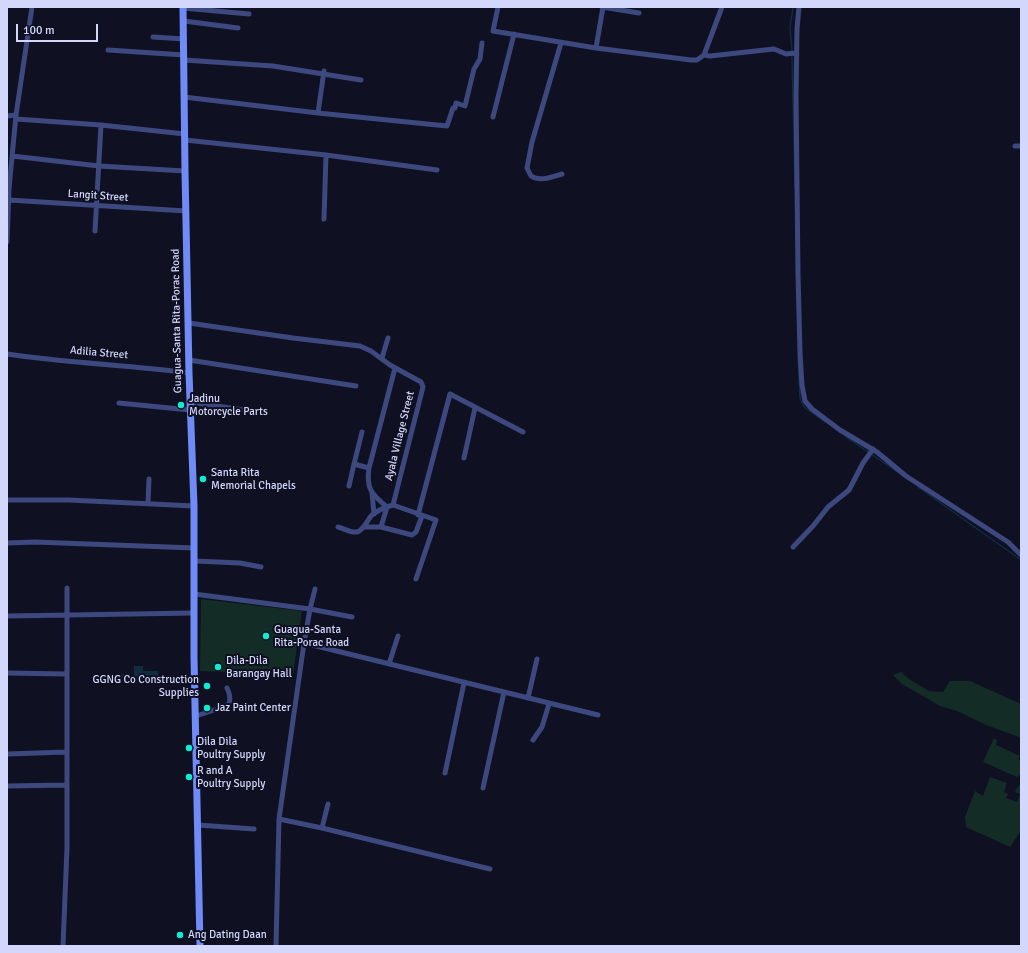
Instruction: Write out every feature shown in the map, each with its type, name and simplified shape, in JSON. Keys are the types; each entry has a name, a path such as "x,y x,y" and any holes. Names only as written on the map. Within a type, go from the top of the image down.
{"main road":[{"name":"Guagua-Santa Rita-Porac Road","path":"183,7 188,360 194,506 194,613 200,946"}],"street":[{"path":"7,242 9,200 8,189 16,117 32,7"},
{"path":"183,7 249,14"},
{"path":"498,7 493,31 561,43 691,60 697,60 704,55 722,7"},
{"path":"596,48 603,7 639,13"},
{"path":"799,7 796,53 798,282 803,396 812,409 871,452 1008,542 1021,555"},
{"path":"184,21 238,28"},
{"path":"493,117 514,34"},
{"path":"153,37 184,39"},
{"path":"184,97 318,113 447,126 453,108 455,108 456,104 464,106 474,68 480,59 482,43"},
{"path":"561,43 532,142 527,168 531,176 538,179 562,174"},
{"path":"704,55 710,56 774,49 786,54 796,53"},
{"path":"108,50 273,66 362,80"},
{"path":"318,113 324,73"},
{"path":"7,116 101,125 437,170"},
{"path":"95,231 101,125"},
{"path":"324,219 326,155"},
{"path":"12,156 99,166 185,171"},
{"name":"Langit Street","path":"9,200 186,211"},
{"name":"Ayala Village Street","path":"188,323 360,346 371,351 395,368 419,380 423,387 393,505"},
{"path":"382,358 388,338"},
{"name":"Adilia Street","path":"7,354 189,373"},
{"path":"188,360 356,386"},
{"path":"387,507 378,499 367,481 395,368"},
{"path":"364,526 380,527 412,535 416,532 450,394 523,432"},
{"path":"119,404 190,406 257,412"},
{"path":"464,458 475,408"},
{"path":"349,486 362,432"},
{"path":"793,547 813,526 828,507 849,490 871,452"},
{"path":"354,464 369,468"},
{"path":"148,503 149,479"},
{"path":"372,491 374,514"},
{"path":"7,500 148,503 194,506"},
{"path":"338,527 356,532 364,526 374,514 393,505 420,516 436,520 416,579"},
{"path":"380,527 387,507"},
{"path":"7,543 35,542 194,548"},
{"path":"194,561 240,564 261,568"},
{"path":"63,946 67,848 67,588"},
{"path":"276,946 279,819 304,643 315,589"},
{"path":"194,594 310,609 352,617"},
{"path":"7,616 194,613"},
{"path":"389,664 398,636"},
{"path":"304,643 598,715"},
{"path":"528,698 537,659"},
{"path":"7,673 67,674"},
{"path":"445,773 464,683"},
{"path":"196,716 229,704 231,699 227,688"},
{"path":"483,788 504,692"},
{"path":"533,740 542,726 549,704"},
{"path":"7,754 67,752"},
{"path":"7,786 66,785"},
{"path":"322,828 328,804"},
{"path":"279,819 490,869"},
{"path":"198,825 254,829"}],"green space":[{"path":"201,599 302,611 293,675 200,671"},
{"path":"901,672 909,679 929,691 943,692 950,681 970,681 1021,704 1021,737 986,725 957,711 940,706 902,684 893,675"},
{"path":"994,738 997,740 996,745 1020,756 1018,759 1021,761 1021,774 1017,777 983,762"},
{"path":"990,777 1007,783 1004,792 1008,794 1006,798 1017,802 1020,794 1015,792 1019,785 1021,787 1021,831 1010,847 966,827 965,817 975,791 983,796"}],"water":[{"path":"134,666 143,666 143,671 158,671 158,682 134,683"},
{"path":"115,674 127,674 127,683 115,683"}],"waterway":[{"path":"792,51 790,28 793,7"},
{"path":"792,56 795,188"},
{"path":"798,357 800,398 804,407 825,422"},
{"path":"846,437 899,473"},
{"path":"918,487 1021,560"}],"place":[{"name":"Jadinu Motorcycle Parts","path":"181,405"},
{"name":"Santa Rita Memorial Chapels","path":"203,479"},
{"name":"Guagua-Santa Rita-Porac Road","path":"266,636"},
{"name":"Dila-Dila Barangay Hall","path":"218,667"},
{"name":"GGNG Co Construction Supplies","path":"207,686"},
{"name":"Jaz Paint Center","path":"207,708"},
{"name":"Dila Dila Poultry Supply","path":"189,748"},
{"name":"R and A Poultry Supply","path":"189,777"},
{"name":"Ang Dating Daan","path":"180,935"}]}
